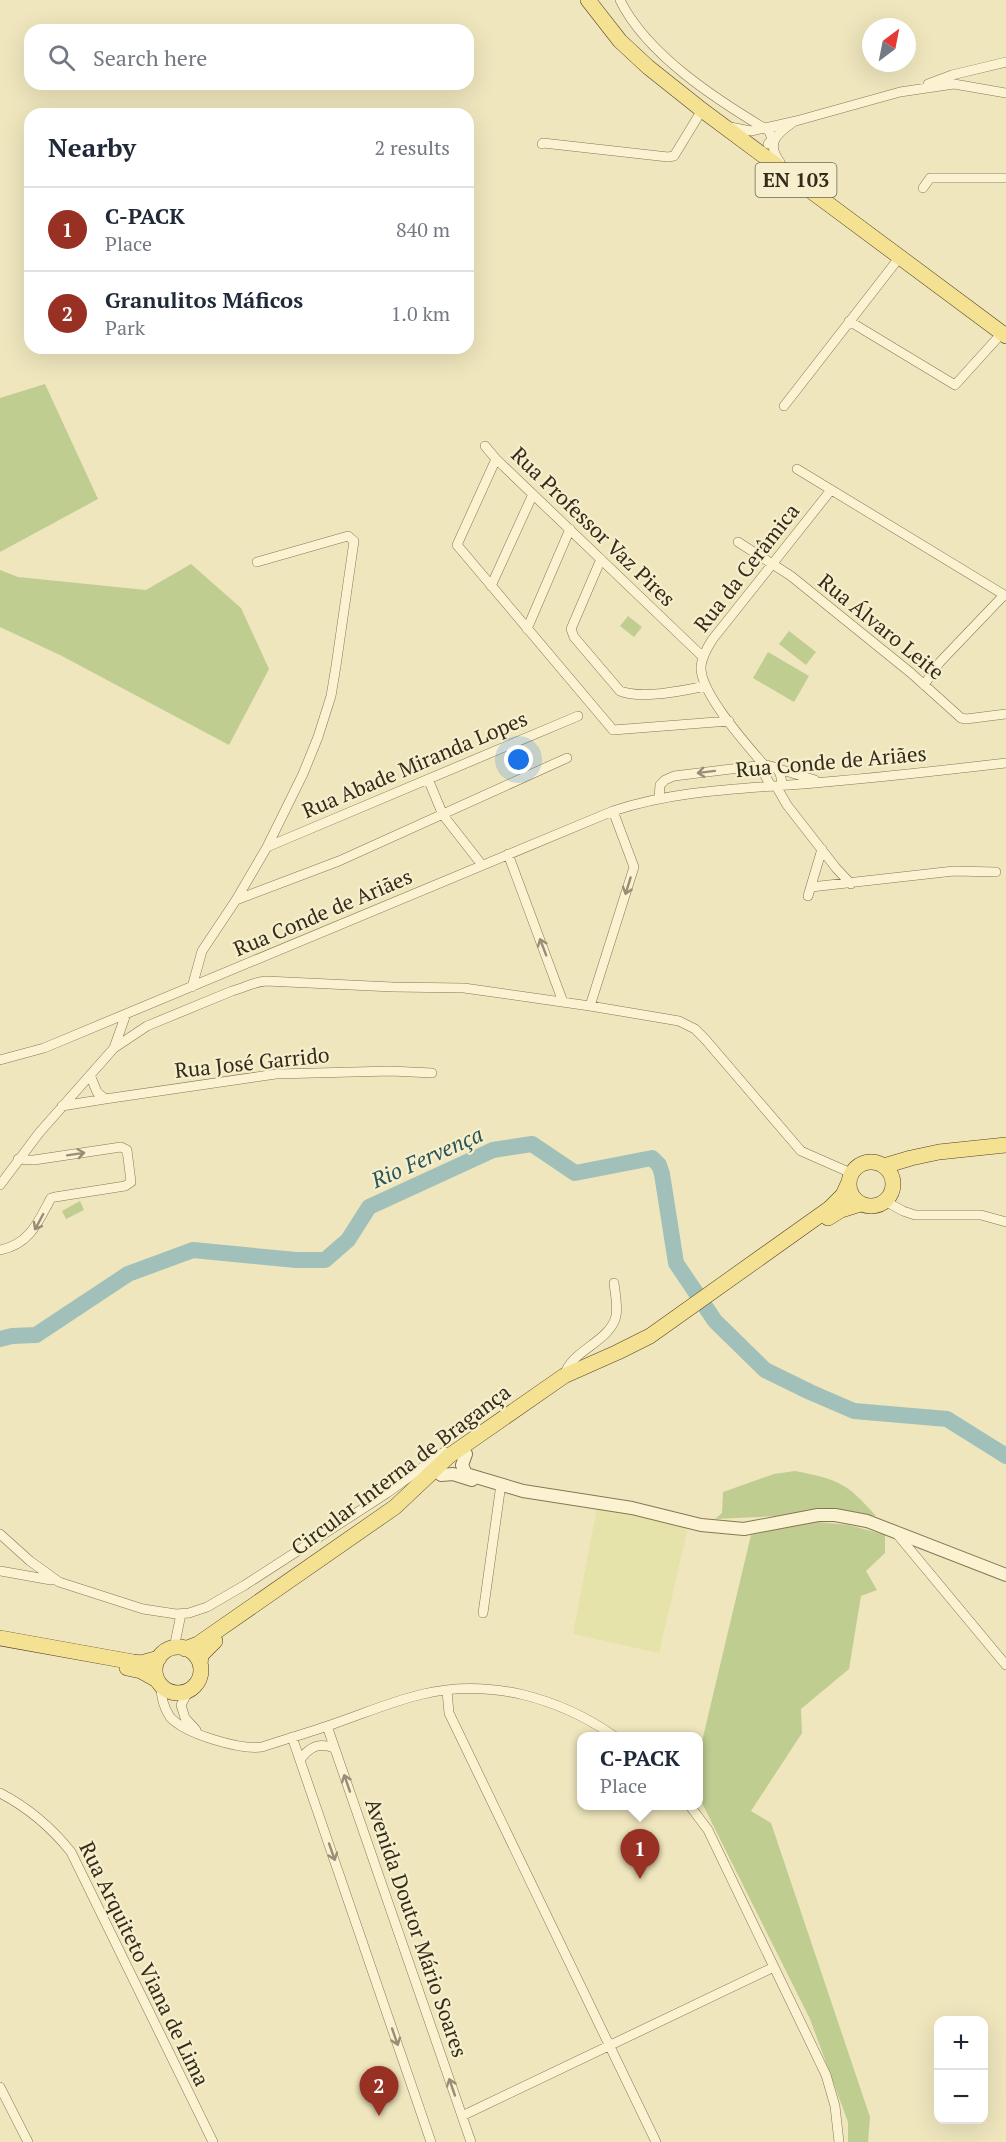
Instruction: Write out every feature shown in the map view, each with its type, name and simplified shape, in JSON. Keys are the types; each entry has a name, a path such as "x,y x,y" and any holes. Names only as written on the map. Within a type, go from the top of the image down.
{"main road":[{"name":"EN 103","path":"592,4 620,41 648,67 721,124 761,146 788,174 1004,335"},
{"path":"884,1166 939,1152 1006,1145"},
{"path":"893,1185 889,1171 884,1166 870,1162 862,1163 850,1178 851,1195 860,1203 871,1206 885,1201 893,1185 905,1172 915,1166 1006,1150"},
{"name":"Circular Interna de Bragança","path":"747,1271 830,1208 843,1195 850,1178"},
{"name":"Circular Interna de Bragança","path":"200,1664 201,1655 210,1645 421,1496 459,1453 564,1384 638,1350 747,1271 840,1210 860,1203"},
{"name":"Circular Interna de Bragança","path":"179,1648 198,1644 395,1507 459,1453 564,1376 666,1328"},
{"path":"1,1641 141,1663 159,1658"},
{"path":"1,1641 141,1671 159,1683 174,1693 189,1690 199,1679 200,1664 196,1657 179,1648 163,1653 156,1665 159,1683"}],"street":[{"path":"620,0 627,15 650,44 698,82 761,128 769,131 772,136 761,146"},
{"path":"721,124 742,131 796,121 912,90 952,75 1006,62"},
{"path":"912,90 954,84 1006,93"},
{"path":"542,144 674,156 702,110"},
{"path":"761,146 796,121"},
{"path":"761,128 754,134 761,146"},
{"path":"777,135 773,147 774,155 788,174"},
{"path":"923,188 930,178 1006,177"},
{"path":"784,406 899,258"},
{"path":"849,321 955,385 1004,335"},
{"name":"Rua Professor Vaz Pires","path":"485,446 703,657"},
{"path":"496,459 457,545 613,730 729,721"},
{"path":"797,469 1005,595 940,662 924,685"},
{"name":"Rua da Cerâmica","path":"705,686 701,666 712,640 831,490"},
{"path":"491,586 533,494"},
{"path":"527,629 570,529"},
{"path":"192,987 202,951 236,900 267,847 314,746 331,696 354,541 348,536 257,562"},
{"name":"Rua Álvaro Leite","path":"738,542 773,563 924,685 961,718 1006,714"},
{"path":"601,559 572,629 574,637 620,691 630,695 691,690 705,686 787,805 851,884"},
{"name":"Rua Abade Miranda Lopes","path":"267,847 578,716"},
{"path":"236,900 339,861 567,758"},
{"name":"Rua Conde de Ariães","path":"0,1060 44,1048 613,811 659,798 1006,763"},
{"path":"763,768 772,765 823,782"},
{"path":"756,787 763,768"},
{"name":"Rua Conde de Ariães","path":"659,798 660,785 665,780 674,777 763,768"},
{"path":"776,786 781,773 779,769"},
{"path":"428,779 443,814 482,865"},
{"path":"590,1006 634,867 613,811"},
{"path":"822,849 810,892 851,884 954,871 996,872"},
{"path":"508,854 563,1002"},
{"path":"244,966 254,982"},
{"path":"225,974 232,991"},
{"path":"0,1185 18,1159 62,1106 114,1048 147,1026 232,991 243,989 254,982 266,981 383,987 464,988 679,1021 688,1025 705,1039 801,1151 850,1178"},
{"path":"141,1008 147,1026"},
{"path":"114,1048 126,1014"},
{"name":"Rua José Garrido","path":"62,1106 276,1074 383,1071 432,1073"},
{"path":"90,1076 97,1092 105,1100"},
{"path":"0,1250 13,1245 33,1232 51,1198 125,1186 131,1182 127,1150 121,1147 34,1160 18,1159"},
{"path":"885,1201 915,1215 981,1215 1006,1222"},
{"path":"564,1376 569,1364 605,1333 614,1322 616,1314 614,1283"},
{"path":"0,1571 59,1582 143,1609 181,1614 207,1607 245,1585 446,1452 459,1453 464,1473 523,1491 632,1508 701,1525 744,1529 818,1515 835,1515 867,1521 1006,1575"},
{"path":"441,1475 448,1474 471,1480 482,1479"},
{"path":"483,1612 501,1484"},
{"path":"896,1532 1006,1665"},
{"path":"0,1534 37,1567 59,1582"},
{"path":"179,1648 181,1614"},
{"path":"159,1683 161,1695 170,1716 181,1726 232,1745 252,1749 262,1748 401,1700 425,1693 447,1691 503,1690 539,1698 570,1710 606,1732"},
{"path":"189,1690 181,1706 185,1718 200,1734"},
{"path":"447,1691 449,1713 656,2142"},
{"name":"Avenida Doutor Mário Soares","path":"327,1726 471,2142"},
{"path":"292,1737 431,2142"},
{"path":"300,1760 311,1748 319,1745 334,1748"},
{"name":"Rua Arquiteto Viana de Lima","path":"0,1793 18,1802 43,1821 71,1852 213,2142"},
{"path":"693,1810 708,1830 831,2090 839,2142"},
{"path":"462,2116 774,1967"},
{"path":"0,2087 28,2142"}],"shaded area":[{"path":"597,1507 688,1527 659,1653 573,1634"}],"green space":[{"path":"45,384 98,499 0,552 0,398"},
{"path":"191,564 241,608 269,669 229,745 60,655 0,627 0,570 18,577 146,590"},
{"path":"628,616 642,627 634,637 620,626"},
{"path":"789,631 816,652 806,665 779,644"},
{"path":"768,652 809,676 794,702 753,678"},
{"path":"80,1201 84,1210 66,1219 62,1211"},
{"path":"795,1471 841,1484 857,1496 876,1516 820,1509 781,1516 715,1519 722,1513 723,1492 774,1474"},
{"path":"818,1522 849,1525 885,1535 885,1553 866,1571 877,1590 861,1596 849,1669 801,1709 802,1733 751,1811 771,1823 870,2117 868,2142 848,2142 848,2122 810,2019 703,1805 703,1737 751,1535 798,1524"}],"waterway":[{"name":"Rio Fervença","path":"0,1339 36,1335 128,1274 193,1250 296,1260 325,1260 348,1240 369,1207 493,1150 532,1144 575,1173 652,1158 659,1165 662,1174 676,1263 715,1321 765,1370 854,1411 947,1419 1006,1456"}],"place":[{"name":"C-PACK","path":"640,1879"},
{"name":"Granulitos Máficos","path":"379,2116"}]}
